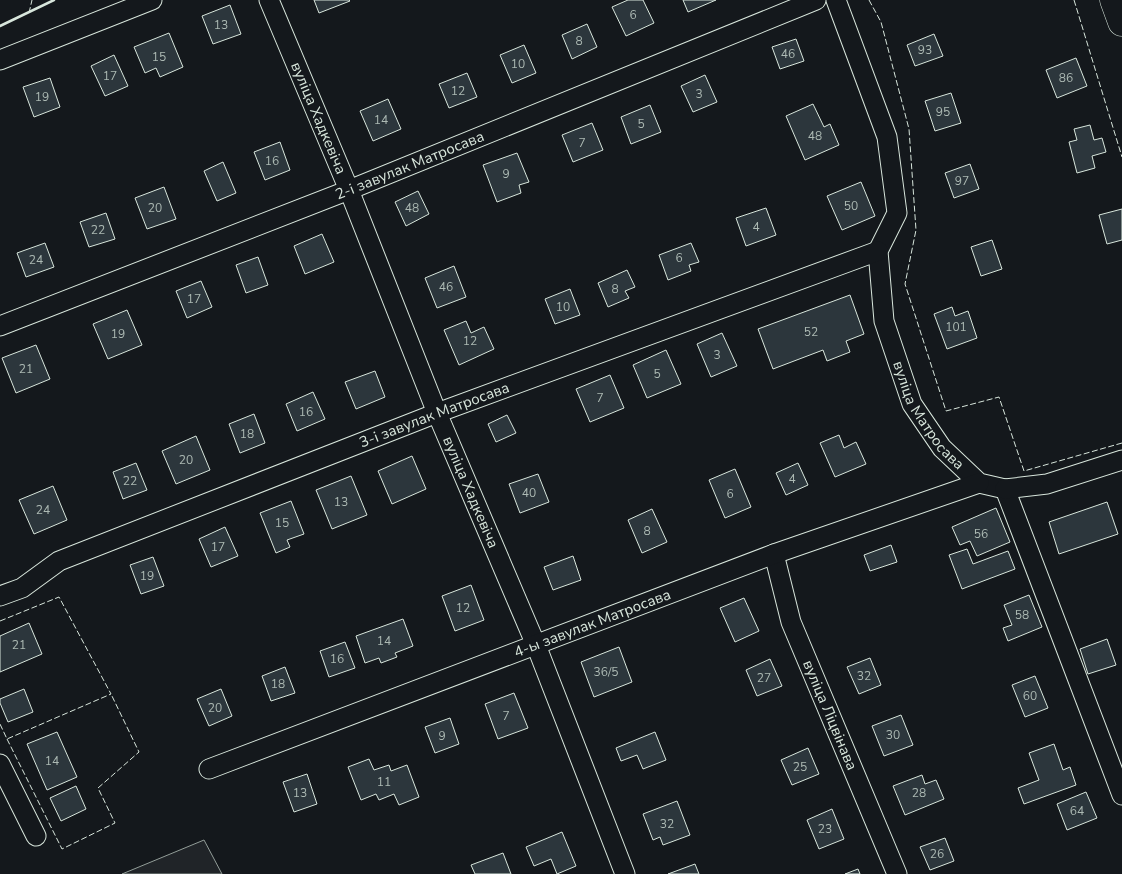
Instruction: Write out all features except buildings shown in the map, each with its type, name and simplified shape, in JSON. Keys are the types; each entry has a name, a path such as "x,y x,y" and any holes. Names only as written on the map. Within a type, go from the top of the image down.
{"main road":[{"path":"1114,0 1122,22"}],"street":[{"path":"0,60 152,0"},
{"name":"вуліца Хадкевіча","path":"269,0 349,190 437,413 536,645 625,874"},
{"name":"2-і завулак Матросава","path":"0,326 349,190 816,0"},
{"path":"836,0 887,137 897,213 878,251"},
{"name":"3-і завулак Матросава","path":"0,596 22,588 59,561 437,413 878,251"},
{"name":"вуліца Матросава","path":"878,251 884,321 912,404 942,448 979,483 1005,489"},
{"path":"1122,460 1047,484 1005,489 1122,795"},
{"name":"4-ы завулак Матросава","path":"209,769 774,554 979,483"},
{"name":"вуліца Ліцвінава","path":"774,554 791,622 897,874"},
{"path":"0,764 36,836"}],"shaded area":[{"path":"204,840 222,874 122,874"}],"fence":[{"path":"29,13 32,0"},
{"path":"869,0 881,22 909,129 916,230 905,284 946,411 999,397 1024,471 1122,443"},
{"path":"1074,0 1122,157"},
{"path":"0,621 59,597 111,694 7,739 0,724"},
{"path":"7,739 62,849 115,823 98,788 139,752 111,694"}],"wall":[{"path":"0,26 54,0"}]}
